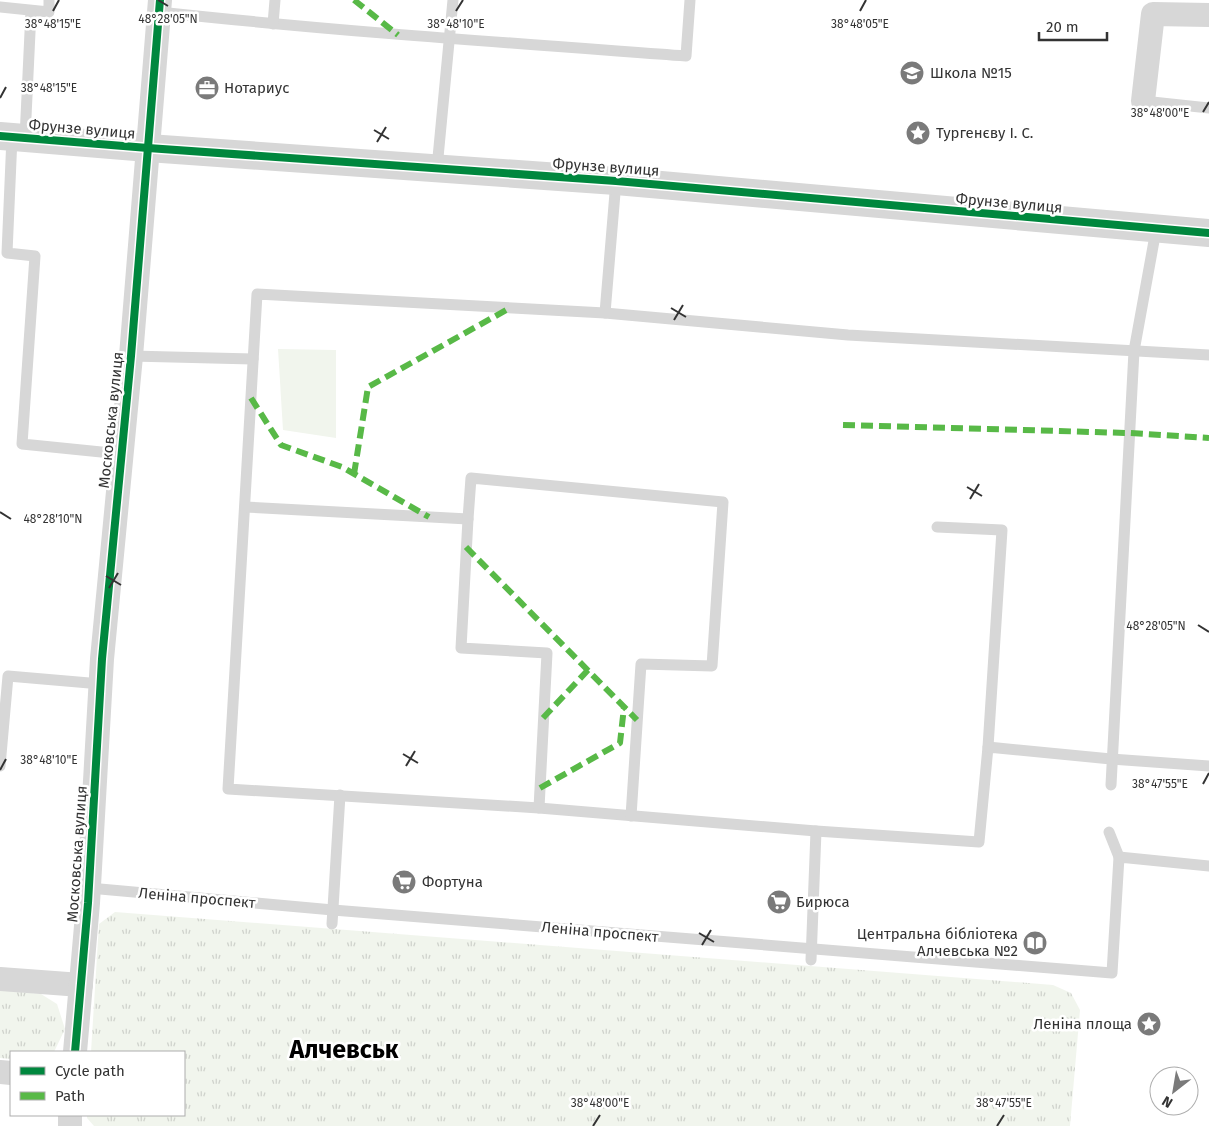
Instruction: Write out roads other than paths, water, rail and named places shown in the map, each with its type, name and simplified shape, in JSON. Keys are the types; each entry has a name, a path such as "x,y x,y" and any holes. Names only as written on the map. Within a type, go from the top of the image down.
{"street":[{"name":"Московська вулиця","path":"75,1051 89,888 101,684 160,6"},
{"path":"1143,101 1153,14 1209,15"},
{"name":"Фрунзе вулиця","path":"13,137 616,181 1209,234"},
{"path":"0,979 81,985"}],"lane":[{"path":"0,7 48,12 50,0"},
{"path":"273,24 275,0"},
{"path":"437,168 453,0"},
{"path":"160,6 273,24 686,56 690,0"},
{"path":"31,11 13,137 4,253 35,256 22,444 121,454"},
{"path":"1143,101 1209,108"},
{"path":"605,313 616,181"},
{"path":"1111,785 1134,351 1156,230"},
{"path":"937,528 1002,530 988,747 979,842 816,831 539,808 228,789 257,294 605,313 848,335 1209,355"},
{"path":"131,356 252,359"},
{"path":"539,808 547,653 461,648 471,478 723,502 712,666 641,664 631,816"},
{"path":"245,507 468,519"},
{"path":"0,766 8,676 101,684"},
{"path":"988,747 1209,766"},
{"path":"332,924 340,795"},
{"path":"812,955 816,831"},
{"path":"1110,832 1119,857 1209,866"},
{"name":"Леніна проспект","path":"89,888 812,955 1112,973 1119,857"}],"place":[{"name":"Школа №15","path":"912,73"},
{"name":"Нотариус","path":"207,88"},
{"name":"Тургенєву І. С.","path":"918,133"},
{"name":"Фортуна","path":"404,882"},
{"name":"Бирюса","path":"779,902"},
{"name":"Центральна бібліотека Алчевська №2","path":"1035,943"},
{"name":"Леніна площа","path":"1149,1024"}],"district":[{"name":"Алчевськ","path":"344,1049"}]}
